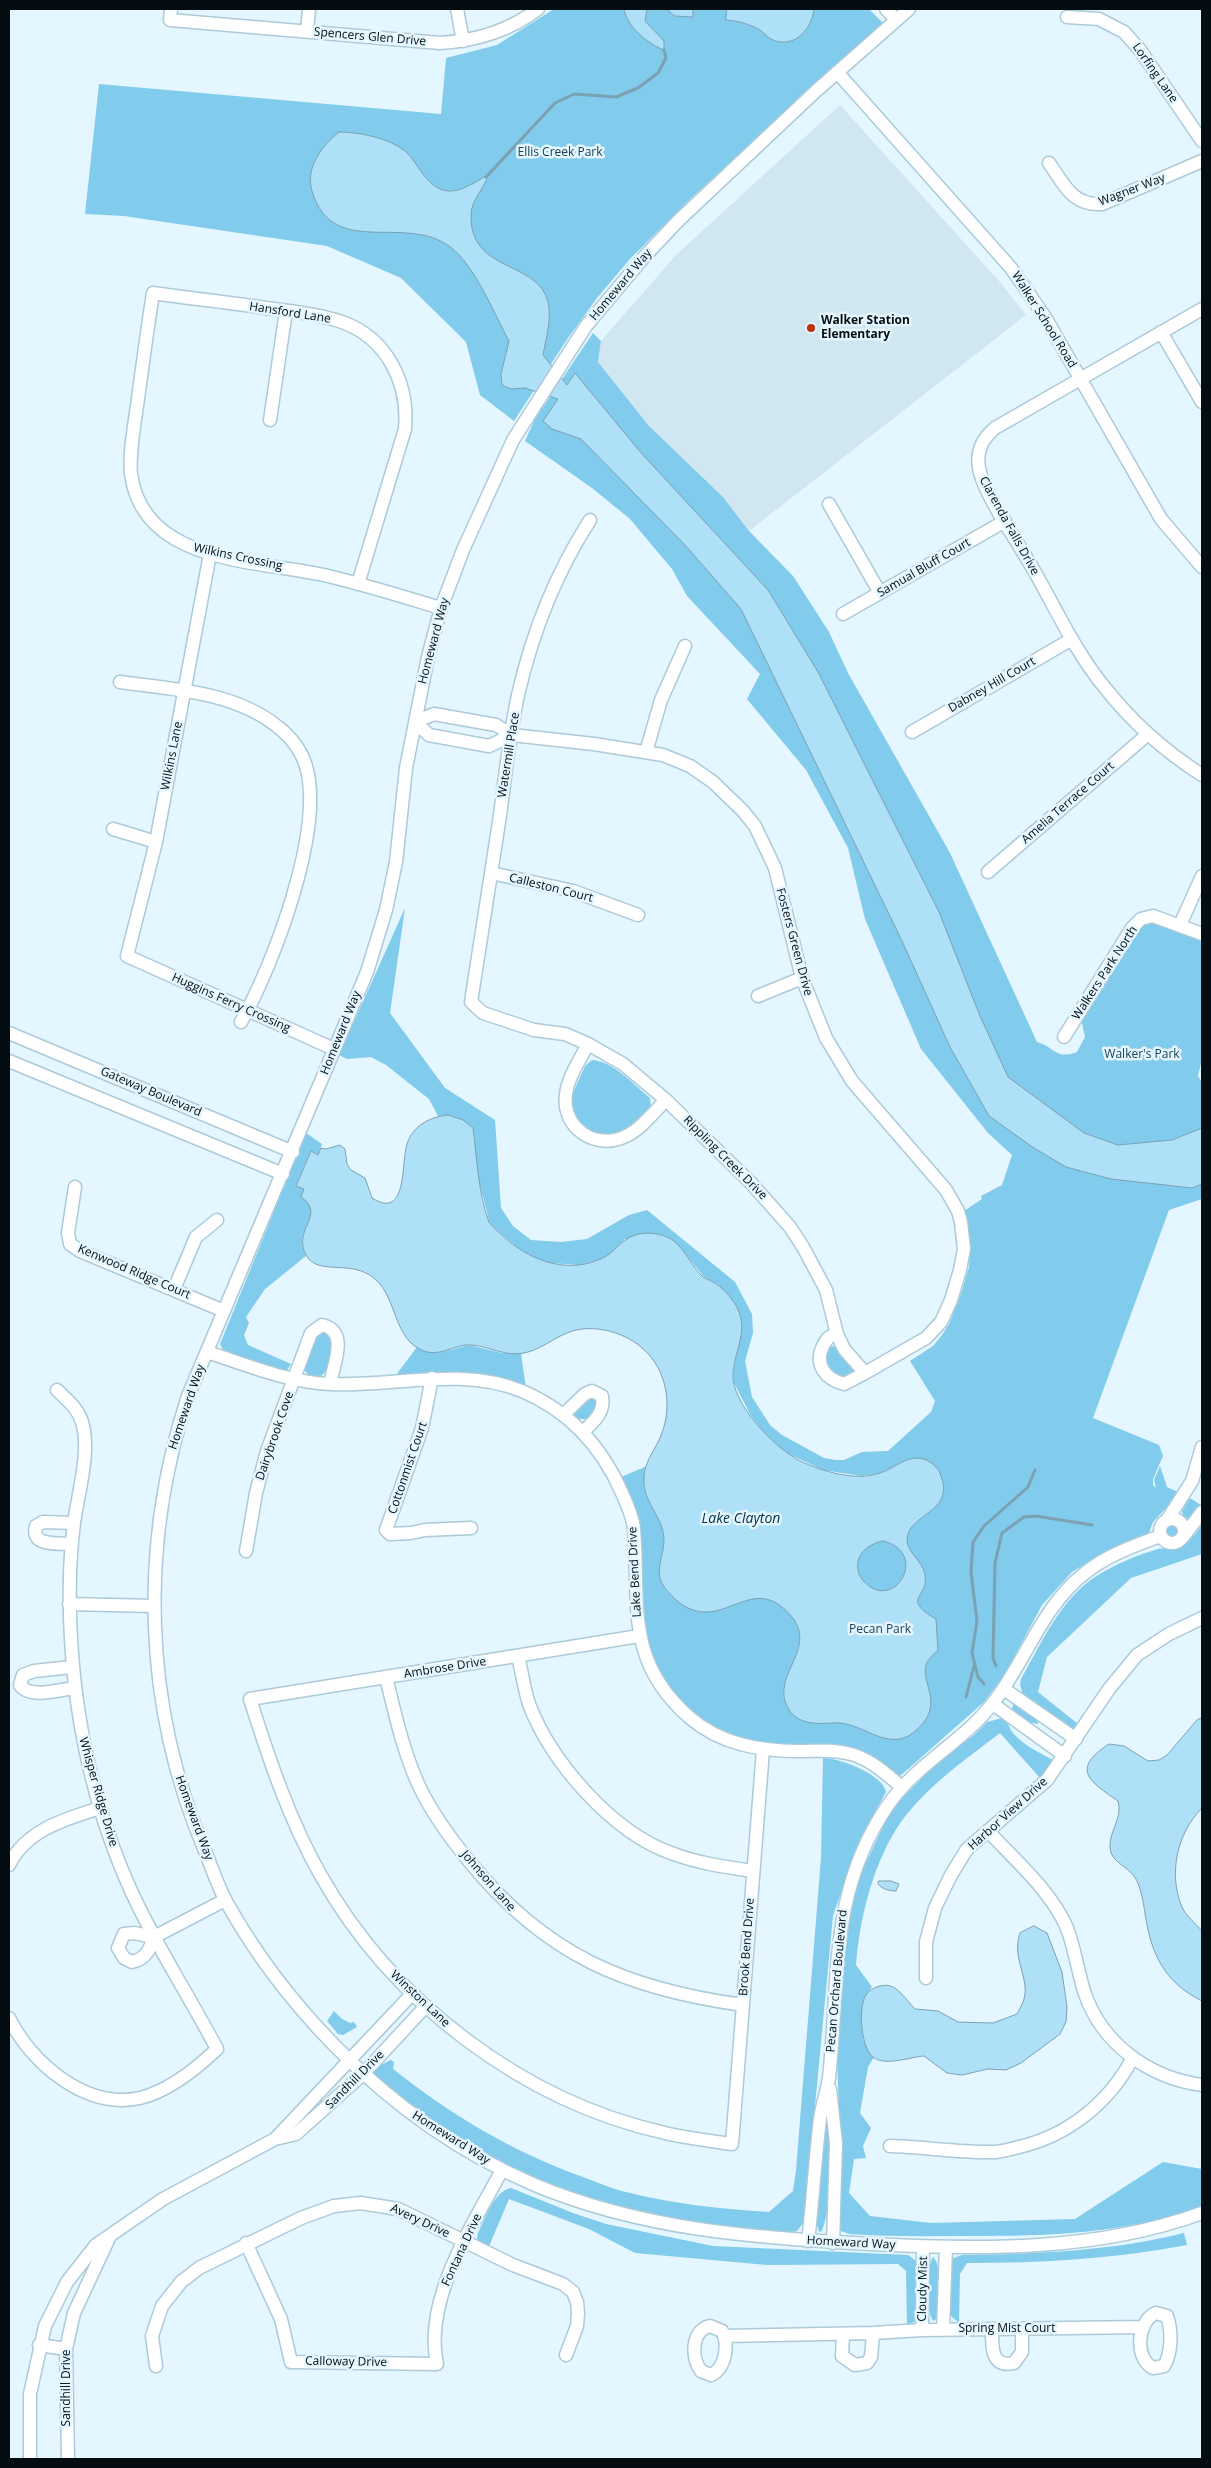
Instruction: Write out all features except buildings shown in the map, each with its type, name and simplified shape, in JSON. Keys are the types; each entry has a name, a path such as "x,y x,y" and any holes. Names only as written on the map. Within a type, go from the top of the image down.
{"street":[{"name":"Spencers Glen Drive","path":"171,9 170,20 427,43 462,41 496,32 538,9"},
{"path":"307,32 309,9"},
{"path":"457,9 462,41"},
{"path":"886,9 896,20"},
{"name":"Homeward Way","path":"909,9 837,72 697,203 650,251 603,304 564,358 531,409 513,440 484,502 441,608 428,657 406,768 396,862 386,910 367,972 293,1152 188,1396 171,1457 158,1530 154,1606 158,1678 174,1759 195,1828 225,1900 293,2000 348,2061 363,2074 426,2124 502,2170 575,2200 655,2223 734,2235 808,2241 946,2247 1005,2246 1099,2240 1144,2232 1202,2214"},
{"name":"Lorfing Lane","path":"1067,18 1099,19 1124,32 1140,50 1202,141"},
{"name":"Walker School Road","path":"837,72 1011,268 1045,317 1161,519 1202,567"},
{"name":"Wagner Way","path":"1049,163 1072,194 1079,201 1088,205 1102,204 1202,161"},
{"name":"Hansford Lane","path":"152,293 286,310 343,322 365,334 378,345 390,360 402,388 406,414 403,439 358,584"},
{"name":"Wilkins Crossing","path":"152,293 131,458 135,490 145,511 155,524 184,545 210,554 327,575 441,608"},
{"name":"Clarenda Falls Drive","path":"1202,309 995,428 987,435 981,445 979,455 981,477 1072,639 1104,688 1148,734 1202,775"},
{"path":"270,420 286,310"},
{"path":"1161,332 1202,402"},
{"path":"829,504 880,593"},
{"name":"Watermill Place","path":"471,1002 518,696 536,634 563,568 590,520"},
{"name":"Samual Bluff Court","path":"844,614 1005,521"},
{"name":"Wilkins Lane","path":"127,956 156,842 210,554"},
{"name":"Dabney Hill Court","path":"912,732 1072,639"},
{"path":"646,752 661,700 685,646"},
{"path":"120,682 184,691 229,701 262,715 288,736 297,746 307,768 310,793 307,831 296,886 277,942 241,1022"},
{"name":"Fosters Green Drive","path":"415,722 434,714 496,725 512,735 663,755 701,773 731,798 755,826 777,875 802,978 814,1014 840,1063 867,1099 946,1190 958,1211 961,1222 964,1248 960,1270 945,1315 932,1333 865,1373"},
{"path":"415,722 429,735 489,746 512,735"},
{"name":"Amelia Terrace Court","path":"988,872 1148,734"},
{"path":"113,829 156,842"},
{"name":"Calleston Court","path":"491,874 573,891 638,915"},
{"path":"1180,925 1202,876"},
{"name":"Walkers Park North","path":"1064,1037 1132,928 1141,919 1153,916 1202,934"},
{"name":"Huggins Ferry Crossing","path":"127,956 334,1049"},
{"path":"758,996 802,978"},
{"name":"Rippling Creek Drive","path":"471,1002 483,1013 534,1030 565,1034 588,1044 623,1064 666,1100 751,1183 790,1227 804,1246 826,1290 837,1334 844,1349 865,1373"},
{"name":"Gateway Boulevard","path":"9,1033 293,1152"},
{"path":"588,1044 570,1079 565,1104 568,1117 575,1128 584,1135 605,1142 629,1135 666,1100"},
{"name":"Gateway Boulevard","path":"9,1061 283,1174"},
{"name":"Kenwood Ridge Court","path":"75,1187 68,1233 70,1244 80,1250 224,1310"},
{"path":"174,1289 196,1237 217,1220"},
{"path":"294,1380 311,1333 322,1325 334,1329 337,1334 338,1342 330,1384"},
{"path":"837,1334 826,1340 819,1357 820,1366 831,1378 844,1384 865,1373"},
{"name":"Lake Bend Drive","path":"207,1352 294,1380 358,1385 432,1378 470,1380 503,1385 533,1396 563,1415 595,1444 617,1482 634,1527 639,1636 654,1674 665,1692 689,1716 713,1733 733,1742 763,1750 830,1751 854,1754 867,1760 902,1787"},
{"name":"Cottonmist Court","path":"432,1378 422,1428 386,1530 390,1534 397,1535 425,1530 471,1528"},
{"name":"Dairybrook Cove","path":"246,1551 256,1493 267,1452 294,1380"},
{"name":"Whisper Ridge Drive","path":"9,2018 32,2054 49,2070 85,2091 123,2100 141,2097 158,2090 189,2072 217,2049 154,1937 128,1884 100,1808 79,1728 72,1667 70,1604 72,1544 85,1453 84,1431 77,1409 57,1390"},
{"path":"563,1415 585,1394 592,1391 602,1396 602,1408 598,1418 583,1432"},
{"path":"1202,1447 1192,1481 1168,1520 1161,1526 1160,1536 1167,1543 1172,1544 1183,1537 1202,1512"},
{"path":"1168,1520 1180,1522 1183,1527 1183,1537"},
{"path":"72,1544 40,1541 35,1536 34,1531 36,1526 43,1522 74,1523"},
{"name":"Pecan Orchard Boulevard","path":"808,2241 820,2118 828,2079 841,1926 847,1890 862,1850 875,1825 902,1787 981,1718 993,1704 1055,1604 1078,1579 1104,1560 1160,1536"},
{"path":"70,1604 154,1606"},
{"name":"Harbor View Drive","path":"926,1978 926,1942 935,1908 951,1875 967,1849 1048,1780 1109,1689 1137,1655 1169,1634 1202,1618"},
{"name":"Ambrose Drive","path":"250,1699 639,1636"},
{"path":"518,1656 528,1702 539,1729 557,1757 586,1793 638,1836 670,1853 722,1867 753,1870"},
{"path":"72,1667 34,1671 22,1675 20,1685 23,1689 30,1692 74,1688"},
{"name":"Johnson Lane","path":"386,1677 405,1751 433,1811 477,1871 518,1915 564,1948 602,1970 648,1987 698,1999 743,2005"},
{"path":"1004,1689 1076,1739"},
{"name":"Winston Lane","path":"250,1699 285,1800 320,1874 345,1915 391,1974 425,2007 472,2045 508,2068 586,2108 664,2133 732,2144"},
{"path":"993,1704 1065,1756"},
{"path":"1034,1734 1046,1718"},
{"name":"Brook Bend Drive","path":"732,2144 763,1750"},
{"path":"9,1866 19,1849 36,1834 62,1820 100,1808"},
{"path":"988,1831 1046,1896 1067,1928 1086,1996 1098,2022 1132,2059 1168,2076 1202,2085"},
{"path":"154,1937 225,1900"},
{"name":"Sandhill Drive","path":"275,2139 412,1994"},
{"name":"Sandhill Drive","path":"30,2459 30,2394 39,2345 45,2326 67,2282 96,2244 162,2199 275,2139 296,2134 363,2074 425,2007"},
{"path":"890,2146 998,2152 1031,2144 1066,2129 1096,2107 1122,2079 1132,2059"},
{"name":"Pecan Orchard Boulevard","path":"828,2079 836,2143 832,2242"},
{"name":"Fontana Drive","path":"437,2364 434,2348 440,2301 447,2279 502,2170"},
{"name":"Avery Drive","path":"156,2366 152,2336 162,2306 171,2294 199,2268 246,2243 321,2210 361,2203 387,2205 398,2209 465,2242 563,2284 572,2292 577,2302 577,2326 566,2355"},
{"name":"Sandhill Drive","path":"68,2459 66,2349 74,2313 110,2236"},
{"name":"Calloway Drive","path":"246,2243 281,2319 291,2362 437,2364"},
{"name":"Cloudy Mist","path":"922,2330 923,2247"},
{"name":"Cloudy Mist","path":"942,2330 946,2247"},
{"name":"Spring Mist Court","path":"725,2336 843,2334 922,2330 992,2331 1141,2327"},
{"path":"992,2331 992,2355 996,2360 1008,2364 1014,2363 1022,2352 1022,2330"},
{"path":"843,2334 842,2356 855,2365 868,2363 871,2357 873,2333"},
{"path":"39,2345 66,2349"}],"shaded area":[{"name":"Walker Station Elementary","path":"840,105 999,281 1026,315 749,531 723,497 649,426 598,362 601,341 676,255"}],"green space":[{"name":"Ellis Creek Park","path":"554,9 869,9 883,23 690,199 630,259 597,298 568,338 514,421 480,395 466,342 401,278 327,246 124,216 85,214 99,84 441,114 446,58 497,45"},
{"path":"593,333 601,341 598,362 649,426 723,497 749,531 793,576 829,632 848,673 950,853 1037,1042 1059,1054 1064,1055 1077,1052 1085,1037 1081,1019 1135,930 1151,924 1160,924 1202,942 1202,1059 1198,1076 1202,1082 1202,1199 1169,1210 1093,1418 1159,1445 1163,1456 1153,1479 1153,1485 1156,1488 1154,1480 1160,1466 1167,1487 1180,1493 1153,1522 1149,1533 1108,1550 1072,1572 1042,1605 1005,1674 984,1702 899,1777 860,1754 743,1743 696,1719 669,1694 654,1666 644,1636 628,1493 621,1477 664,1459 819,1521 894,1467 878,1474 861,1476 823,1470 786,1453 765,1434 751,1416 734,1383 733,1372 741,1331 719,1285 704,1277 682,1250 625,1239 613,1252 598,1261 580,1265 549,1263 526,1255 490,1224 463,1120 449,1115 438,1116 429,1099 386,1065 371,1057 347,1059 339,1055 405,908 390,1013 445,1088 495,1120 501,1208 513,1226 531,1240 561,1242 587,1239 629,1215 647,1210 735,1282 752,1314 753,1333 745,1361 752,1397 770,1425 782,1435 824,1458 844,1460 862,1452 888,1451 931,1412 935,1401 910,1361 933,1346 949,1324 969,1267 970,1239 964,1211 982,1199 981,1196 1002,1185 1012,1155 988,1133 921,1049 865,919 848,848 806,770 747,699 760,674 687,596 672,569 630,519 592,488 525,441 535,419"},
{"path":"592,1060 600,1061 615,1069 650,1098 651,1110 619,1137 582,1132 569,1102 585,1066"},
{"path":"306,1133 322,1144 318,1155 311,1151 296,1186 304,1189 312,1208 311,1217 302,1242 306,1256 265,1289 246,1317 249,1323 244,1335 248,1345 291,1364 286,1372 225,1353 220,1344"},
{"path":"325,1329 334,1343 326,1371 320,1377 310,1376 304,1370 315,1336"},
{"path":"469,1345 502,1353 521,1353 526,1389 495,1378 463,1373 396,1375 417,1347 436,1352"},
{"path":"834,1346 857,1368 853,1375 845,1378 831,1372 824,1361 829,1347"},
{"path":"590,1395 597,1400 595,1410 586,1419 576,1419 572,1414"},
{"path":"1190,1498 1201,1505 1197,1514 1190,1520 1183,1516 1182,1511"},
{"path":"1169,1524 1175,1524 1179,1531 1175,1538 1169,1538 1165,1534 1165,1528"},
{"path":"1202,1525 1202,1554 1131,1578 1047,1657 1038,1692 1083,1728 1068,1729 1023,1696 1020,1684 1021,1679 1054,1622 1073,1596 1098,1575 1119,1564 1158,1549 1180,1547"},
{"path":"1016,1703 1037,1718 1038,1724 1028,1722 1012,1709"},
{"path":"1002,1718 1013,1733 1022,1741 1053,1760 1041,1779 1000,1733 947,1774 911,1809 891,1837 870,1890 860,1929 856,1965 872,1987 864,1999 863,2040 874,2057 868,2067 860,2113 871,2128 863,2146 866,2158 854,2159 849,2193 870,2216 931,2223 1075,2219 1163,2162 1202,2169 1202,2206 1146,2222 1088,2232 999,2236 879,2236 849,2234 841,2231 837,2224 841,2155 837,2059 843,1967 855,1886 888,1816 904,1796 938,1762 974,1735 987,1722"},
{"path":"823,1758 849,1764 869,1773 883,1785 886,1792 859,1841 833,1916 804,2222 797,2231 772,2233 727,2229 654,2216 586,2198 553,2186 489,2155 459,2137 400,2097 372,2075 372,2069 391,2060 394,2062 393,2069 415,2086 484,2131 557,2167 621,2191 679,2203 769,2212 793,2191 796,2170 821,1858"},
{"path":"334,2011 342,2019 350,2023 354,2022 357,2027 343,2035 338,2034 327,2021"},
{"path":"825,2115 827,2115 829,2144 830,2188 826,2217 822,2231 819,2232 816,2221"},
{"path":"511,2188 606,2224 713,2246 908,2255 915,2260 918,2266 918,2311 916,2321 907,2325 906,2271 898,2264 767,2265 635,2253 589,2229 509,2199 487,2251 479,2246 478,2233 495,2200 505,2190"},
{"path":"1184,2233 1187,2245 1132,2254 1050,2261 967,2263 960,2274 959,2323 950,2315 950,2262 953,2258 962,2255 1018,2254 1102,2248"},
{"path":"933,2257 938,2268 940,2286 937,2319 933,2321 929,2308 928,2289 929,2269"}],"water":[{"path":"624,9 647,9 645,21 664,41 664,50 651,44 639,34 629,22"},
{"path":"667,9 693,9 693,17 675,16"},
{"path":"727,9 814,9 810,23 801,35 788,42 781,42 771,39 752,26 726,20"},
{"path":"339,132 373,137 398,146 410,156 430,182 446,191 461,189 488,175 475,200 471,216 474,234 481,248 505,265 532,279 542,289 549,308 548,328 543,355 567,385 575,373 642,454 768,590 818,672 939,912 980,1016 1008,1077 1084,1133 1118,1145 1172,1140 1202,1128 1202,1184 1192,1188 1111,1179 1066,1167 1034,1148 989,1116 950,1047 902,941 741,609 685,545 581,439 552,429 543,421 558,399 525,388 511,389 502,385 501,374 509,341 477,280 454,250 436,239 416,234 354,230 337,225 322,212 312,191 311,174 313,165 321,150"},
{"name":"Lake Clayton","path":"448,1115 463,1120 473,1128 480,1187 489,1222 512,1244 534,1257 559,1265 585,1264 603,1258 627,1239 638,1234 657,1234 674,1241 699,1273 716,1283 732,1299 737,1307 742,1330 734,1366 734,1385 739,1398 756,1424 790,1455 818,1468 850,1476 880,1473 913,1458 926,1460 937,1469 944,1488 942,1498 930,1512 915,1523 907,1539 910,1549 924,1570 925,1583 918,1602 925,1612 936,1619 938,1651 929,1660 925,1669 931,1698 930,1709 925,1721 913,1733 903,1738 883,1738 843,1723 813,1723 801,1720 791,1712 784,1696 784,1685 796,1656 800,1635 796,1622 789,1613 772,1601 763,1599 745,1601 718,1610 699,1612 679,1603 664,1586 659,1571 664,1545 663,1532 661,1524 646,1495 644,1473 664,1428 667,1403 666,1390 657,1366 641,1347 625,1337 606,1330 586,1329 567,1333 535,1349 517,1354 471,1345 436,1352 424,1351 414,1346 406,1338 388,1297 375,1279 356,1269 318,1265 306,1255 303,1238 311,1210 301,1197 304,1189 296,1186 311,1151 318,1155 321,1148 326,1149 340,1145 345,1149 347,1164 351,1170 365,1178 372,1198 384,1203 392,1202 401,1186 405,1152 410,1137 423,1123","holes":["883,1541 897,1547 904,1556 906,1566 904,1575 898,1584 890,1589 880,1591 869,1586 859,1574 858,1562 860,1556 867,1548"]},
{"path":"1202,1718 1202,1808 1186,1829 1181,1842 1177,1855 1176,1881 1182,1907 1202,1931 1202,2001 1178,1985 1169,1976 1156,1954 1151,1941 1138,1884 1131,1872 1116,1860 1111,1853 1110,1842 1119,1813 1118,1801 1093,1781 1088,1775 1087,1768 1097,1753 1109,1744 1124,1746 1148,1761 1159,1760 1167,1755 1197,1720"},
{"path":"879,1881 891,1881 899,1884 896,1891 891,1891 880,1886 878,1884"},
{"path":"1034,1926 1047,1933 1062,1972 1067,2007 1066,2022 1060,2034 1021,2063 1006,2070 988,2069 962,2075 947,2073 924,2056 885,2061 874,2058 870,2053 866,2047 862,2030 862,2005 868,1992 876,1987 885,1985 893,1987 915,2009 938,2011 958,2022 993,2023 1017,2014 1025,1991 1018,1942 1020,1933"}],"waterway":[{"path":"486,177 555,103 574,94 616,97 638,88 658,73 666,58 664,50"},
{"path":"984,1684 978,1677 972,1653 977,1621 971,1572 973,1542 984,1526 1028,1487 1035,1470"},
{"path":"996,1666 993,1658 995,1563 1002,1533 1024,1517 1036,1516 1092,1525"},
{"path":"966,1697 974,1666"}],"place":[{"name":"Walker Station Elementary","path":"811,328"}],"park label":[{"name":"Walker's Park","path":"1142,1055"},
{"name":"Pecan Park","path":"880,1630"}]}
